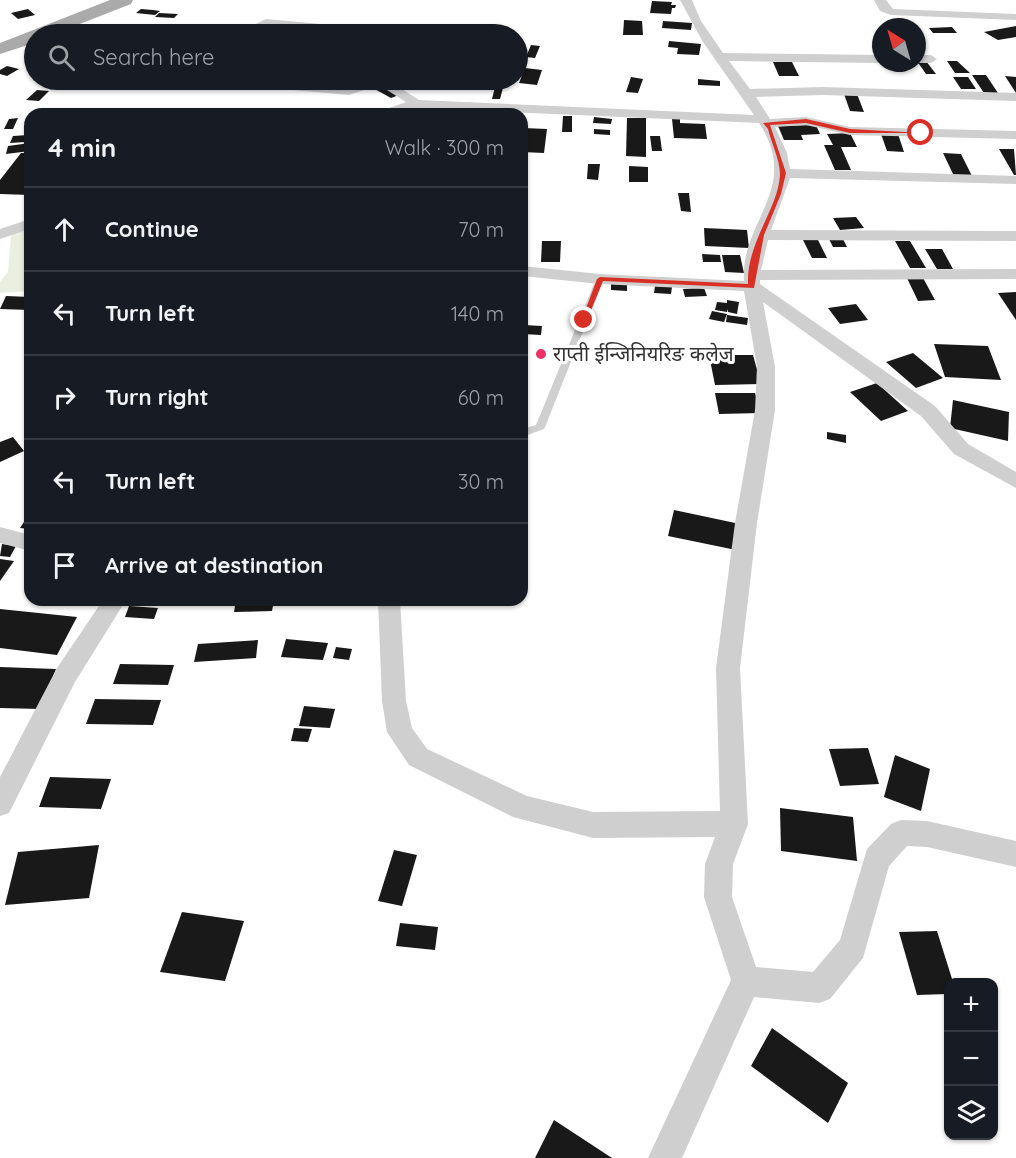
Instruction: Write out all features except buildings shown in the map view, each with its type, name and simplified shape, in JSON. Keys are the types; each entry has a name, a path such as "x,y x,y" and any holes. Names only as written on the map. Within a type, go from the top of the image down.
{"main road":[{"path":"67,24 125,0"},
{"path":"0,49 24,41"}],"street":[{"path":"665,1158 746,981 718,897 719,864 734,824 728,668 746,523 765,410 766,367 752,280 761,235 778,194 783,173 770,129 700,31 686,0"},
{"path":"880,0 884,9 891,12 1016,17"},
{"path":"719,57 872,59"},
{"path":"926,59 931,59"},
{"path":"397,90 416,104"},
{"path":"746,93 823,91 1016,97"},
{"path":"401,108 416,104 498,108"},
{"path":"528,109 806,121 850,131 1016,135"},
{"path":"783,173 1016,180"},
{"path":"0,234 24,226"},
{"path":"761,235 1016,236"},
{"path":"528,272 600,279 752,280 1016,274"},
{"path":"752,280 927,411 961,449 1016,482"},
{"path":"0,534 24,541"},
{"path":"0,804 66,675 111,606"},
{"path":"389,606 394,701 400,732 418,757 523,808 593,825 734,824"},
{"path":"746,981 819,988 853,948 877,859 901,833 927,834 1016,855"}],"lane":[{"path":"528,432 540,427 600,279"}],"shaded area":[{"path":"24,231 24,291 0,293 0,282 8,272 11,235"}],"place":[{"name":"राप्ती ईन्जिनियरिङ कलेज","path":"541,354"}],"route":[{"path":"584,320 600,279 752,286 751,274 761,235 778,194 783,173 780,158 766,123 806,121 850,131 921,133"}]}
